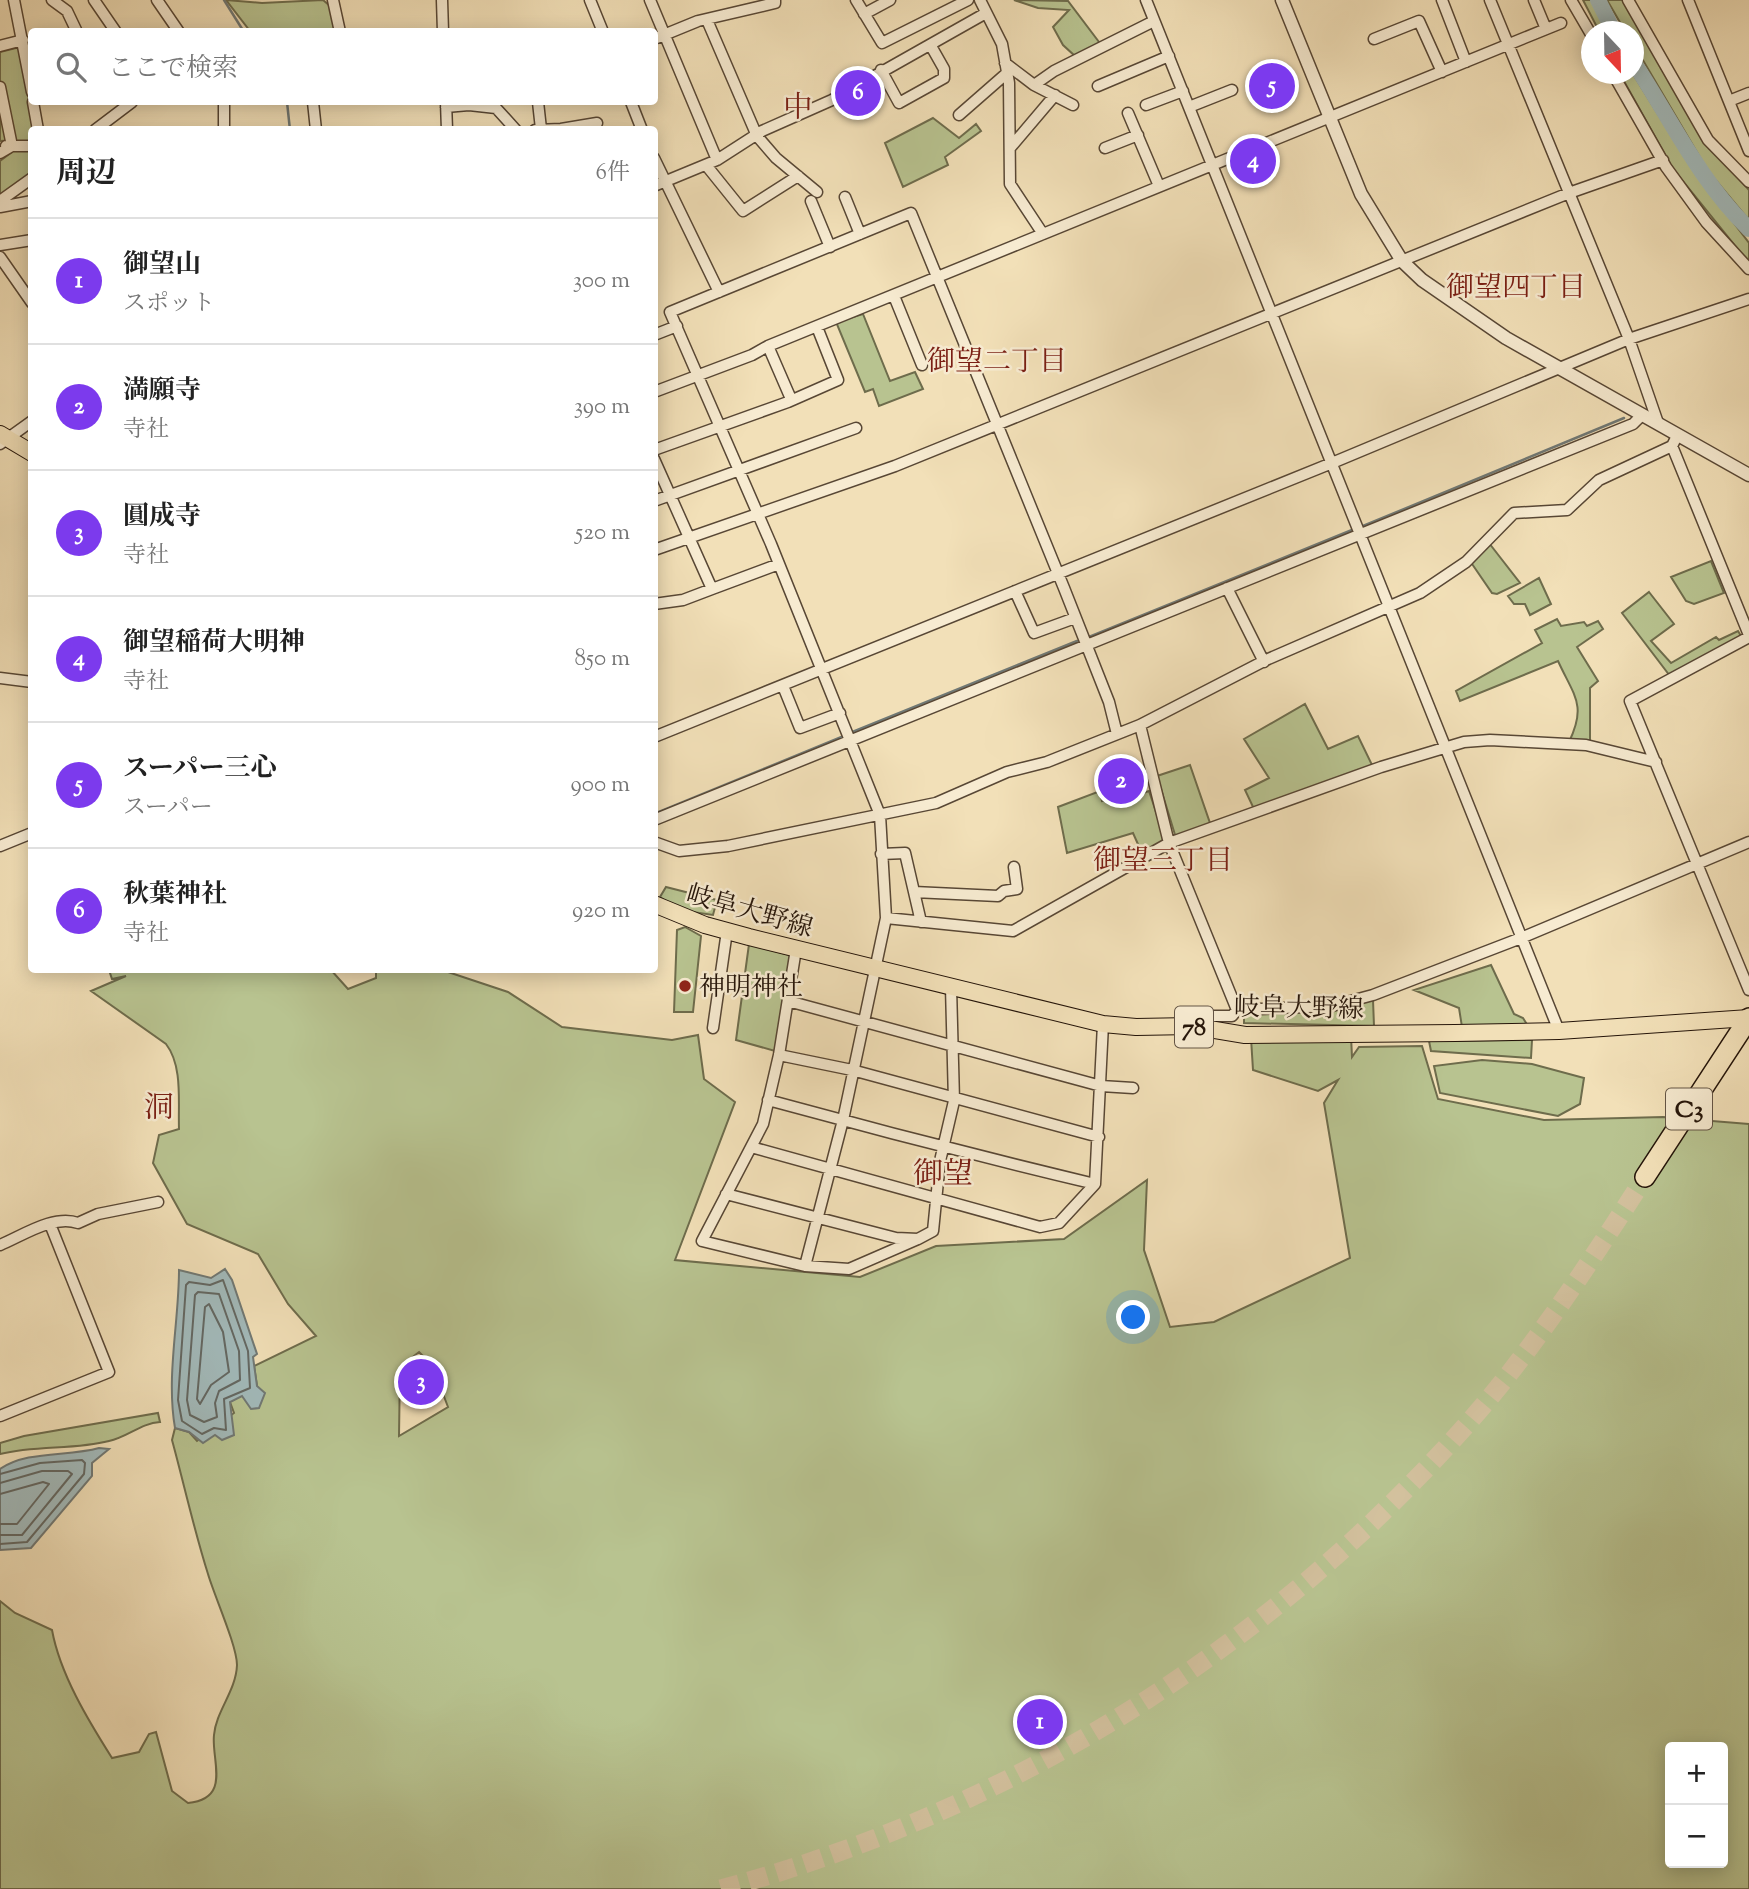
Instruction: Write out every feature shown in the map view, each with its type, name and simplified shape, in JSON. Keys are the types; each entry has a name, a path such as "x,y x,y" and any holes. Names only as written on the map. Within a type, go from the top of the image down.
{"highway":[{"name":"C3","path":"1646,1177 1749,1018"}],"main road":[{"path":"3,439 28,451"},
{"name":"岐阜大野線","path":"658,906 727,931 796,950 1103,1024 1136,1027 1191,1026 1245,1035 1559,1031 1749,1018"}],"street":[{"path":"14,0 28,65"},
{"path":"52,0 67,11 75,28"},
{"path":"94,0 113,28"},
{"path":"157,0 175,28"},
{"path":"333,0 339,28"},
{"path":"442,0 443,28"},
{"path":"590,0 601,28"},
{"path":"650,0 657,28"},
{"path":"775,0 775,3 707,20 659,37 711,162 743,211 798,176"},
{"path":"856,0 881,43 968,0"},
{"path":"864,14 890,0"},
{"path":"980,0 1002,44 1006,68 1010,184 1043,234"},
{"path":"1146,0 1559,1031"},
{"path":"1282,0 1361,194 1402,261 1453,304 1658,423 1674,441 1749,636 1630,701 1749,990"},
{"path":"1441,0 1465,62"},
{"path":"1490,0 1629,339 1658,423"},
{"path":"1534,0 1546,29"},
{"path":"1571,0 1583,21"},
{"path":"1628,0 1708,140 1749,182"},
{"path":"1688,0 1749,151"},
{"path":"719,292 660,184 711,162 794,114 832,100 986,13"},
{"path":"707,20 757,136 798,176 814,197 830,247"},
{"path":"1034,85 1054,71 1154,21"},
{"path":"1374,39 1419,21 1442,72"},
{"path":"658,391 697,377 1561,23"},
{"path":"0,46 23,40"},
{"path":"881,70 899,103 944,78 944,69 930,46"},
{"path":"1098,86 1169,56"},
{"path":"1006,68 1073,105"},
{"path":"959,114 1006,68"},
{"path":"1619,84 1663,160 1706,222 1749,269"},
{"path":"0,87 6,146 0,153"},
{"path":"1189,107 1232,90"},
{"path":"1146,104 1183,91"},
{"path":"1729,101 1749,93"},
{"path":"1010,148 1055,95"},
{"path":"34,105 37,126"},
{"path":"100,126 128,105"},
{"path":"224,105 224,126"},
{"path":"313,105 316,126"},
{"path":"446,105 447,126"},
{"path":"469,105 496,107 506,124"},
{"path":"538,105 541,126"},
{"path":"632,105 640,126"},
{"path":"1128,113 1159,186"},
{"path":"578,126 597,124"},
{"path":"1105,148 1138,135"},
{"path":"6,146 28,146"},
{"path":"658,549 817,496 997,426 1569,193 1663,160"},
{"path":"0,201 28,181"},
{"path":"845,197 860,234"},
{"path":"0,207 28,202"},
{"path":"806,1266 820,1220 843,1120 886,918 880,816 823,668 740,470 670,313 911,214 1076,618 1117,734"},
{"path":"0,245 28,241"},
{"path":"0,257 28,297"},
{"path":"894,296 922,365"},
{"path":"658,735 1332,463 1629,339 1749,299"},
{"path":"658,333 677,326"},
{"path":"658,449 838,380 817,327"},
{"path":"768,346 792,399"},
{"path":"658,818 1633,424 1642,415"},
{"path":"3,439 28,423"},
{"path":"658,500 856,428"},
{"path":"658,843 679,851 698,850 936,803 1007,772 1047,762 1140,725 1264,662 1389,604 1420,593 1445,578 1514,513 1567,510 1599,480 1674,441 1746,470"},
{"path":"658,467 712,589"},
{"path":"658,603 683,600 779,564"},
{"path":"1227,588 1264,662"},
{"path":"1016,591 1034,633 1076,618"},
{"path":"0,678 28,682"},
{"path":"783,686 800,728 840,713"},
{"path":"1140,725 1169,843 1237,1010"},
{"path":"886,918 1013,931 1169,843 1447,746 1490,740 1586,745 1656,762"},
{"path":"0,846 28,835"},
{"path":"1191,1026 1206,1016 1232,1016 1237,1010 1332,1006 1408,983 1749,842"},
{"path":"881,854 905,853 920,922"},
{"path":"914,892 998,896 1004,891 1017,889 1014,867"},
{"path":"713,1028 727,931"},
{"path":"796,950 779,1055 763,1124 702,1241 806,1266 849,1269 933,1231 943,1144 953,1097 951,987"},
{"path":"788,1001 1101,1086 1133,1088"},
{"path":"751,1147 1040,1227 1059,1223 1095,1184 1103,1024"},
{"path":"779,1055 852,1070 1099,1136"},
{"path":"768,1100 943,1144 981,1157 1095,1184"},
{"path":"726,1194 896,1238 918,1239"},
{"path":"0,1245 50,1224 69,1220 78,1223 98,1214 159,1202"},
{"path":"0,1416 109,1372 50,1224"}],"green space":[{"path":"226,0 262,3 323,0 330,6 336,28 248,28"},
{"path":"1014,0 1068,1 1102,46 1075,56 1063,45 1053,27 1069,10 1038,8"},
{"path":"1583,0 1592,0 1604,21 1594,21"},
{"path":"1607,0 1625,0 1637,21 1619,21"},
{"path":"1644,33 1704,138 1749,190 1749,220 1708,171 1644,62"},
{"path":"20,47 33,126 28,126 28,175 0,197 0,161 12,152 12,140 0,141 0,52"},
{"path":"1626,84 1639,84 1689,164 1749,243 1749,263 1673,169"},
{"path":"933,118 959,138 976,124 981,131 945,157 948,165 903,187 885,143"},
{"path":"863,314 890,381 915,372 923,389 879,406 873,389 865,392 836,322"},
{"path":"1489,543 1520,583 1497,594 1492,593 1470,561"},
{"path":"1711,561 1724,593 1694,604 1686,601 1671,577"},
{"path":"1539,578 1551,604 1530,615 1525,604 1514,604 1508,596"},
{"path":"1649,592 1674,624 1651,641 1671,663 1716,637 1719,640 1738,631 1741,636 1670,676 1622,613"},
{"path":"1557,619 1561,626 1584,622 1587,626 1598,621 1603,629 1577,647 1598,681 1590,688 1590,741 1569,742 1578,709 1558,661 1460,701 1456,691 1542,643 1535,630"},
{"path":"1305,704 1328,749 1358,736 1373,767 1254,809 1245,790 1269,778 1244,739"},
{"path":"1190,765 1211,826 1176,838 1157,776"},
{"path":"1100,791 1102,801 1119,797 1121,800 1149,791 1164,836 1161,844 1141,851 1133,833 1067,853 1058,807"},
{"path":"666,887 717,900 713,915 679,910 660,897"},
{"path":"685,927 701,936 693,1012 674,1012 677,930"},
{"path":"749,944 793,956 775,1051 736,1040"},
{"path":"1491,965 1514,1014 1523,1018 1528,1026 1462,1027 1459,1008 1414,990"},
{"path":"110,973 334,973 348,989 376,978 376,973 451,973 508,992 562,1027 672,1040 698,1035 704,1079 735,1102 675,1260 860,1277 936,1246 1064,1239 1147,1180 1144,1250 1170,1327 1214,1322 1350,1258 1324,1103 1338,1080 1318,1091 1253,1070 1251,1038 1351,1036 1352,1057 1359,1047 1422,1046 1438,1099 1544,1120 1663,1117 1749,1124 1749,1889 0,1889 0,1601 15,1613 52,1630 68,1680 112,1758 139,1752 149,1734 156,1732 172,1791 188,1803 202,1800 210,1794 216,1777 214,1735 218,1718 233,1684 237,1665 203,1557 172,1440 175,1428 189,1432 197,1441 234,1413 230,1402 257,1386 254,1366 316,1336 288,1304 258,1254 187,1224 153,1163 159,1135 179,1129 177,1073 171,1053 166,1044 91,991 126,976 112,979","holes":["419,1352 432,1365 448,1407 399,1436 400,1367"]},
{"path":"1373,1000 1374,1026 1244,1023 1244,1014"},
{"path":"1532,1040 1531,1058 1431,1051 1429,1041"},
{"path":"1482,1060 1532,1064 1584,1078 1580,1104 1558,1116 1440,1093 1434,1066"},
{"path":"158,1413 160,1422 109,1441 0,1454 0,1443 24,1436"}],"water":[{"path":"225,1269 232,1280 257,1354 253,1357 257,1386 265,1393 259,1408 251,1409 242,1396 230,1402 234,1435 222,1440 215,1435 203,1443 189,1432 175,1428 172,1369 179,1270 211,1278"},
{"path":"109,1449 92,1463 92,1476 31,1548 0,1550 0,1469 35,1456"}],"waterway":[{"path":"224,0 242,28"},
{"path":"1598,0 1608,21"},
{"path":"1644,79 1715,191 1749,229"},
{"path":"287,105 290,126"},
{"path":"1363,526 1624,418"},
{"path":"1089,637 1352,530"},
{"path":"850,733 1077,641"},
{"path":"658,812 844,736"}],"tunnel":[{"path":"721,1889 831,1855 937,1813 1040,1763 1138,1705 1232,1641 1320,1569 1404,1491 1482,1407 1547,1323 1645,1177"}],"place":[{"name":"スーパー三心","path":"1272,86"},
{"name":"秋葉神社","path":"858,93"},
{"name":"御望稲荷大明神","path":"1253,161"},
{"name":"満願寺","path":"1121,781"},
{"name":"神明神社","path":"685,986"},
{"name":"圓成寺","path":"421,1382"},
{"name":"御望山","path":"1040,1722"}],"district":[{"name":"中","path":"798,107"},
{"name":"御望四丁目","path":"1516,286"},
{"name":"御望二丁目","path":"997,360"},
{"name":"御望三丁目","path":"1163,859"},
{"name":"洞","path":"159,1107"},
{"name":"御望","path":"943,1173"}]}
